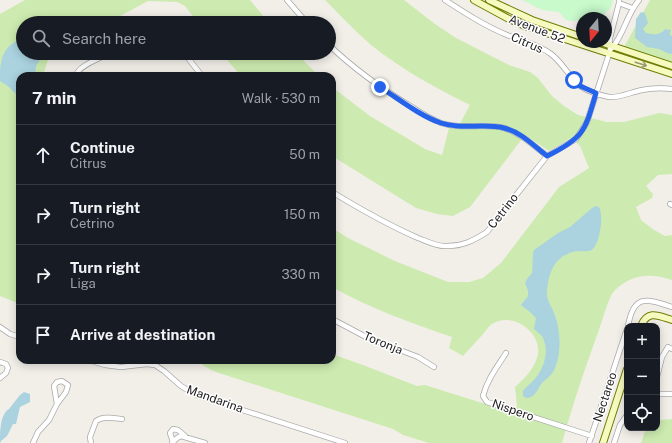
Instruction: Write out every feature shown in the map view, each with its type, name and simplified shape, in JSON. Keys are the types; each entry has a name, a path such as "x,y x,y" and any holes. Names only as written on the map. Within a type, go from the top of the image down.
{"main road":[{"name":"Avenue 52","path":"474,0 525,26 672,66"},
{"name":"Avenue 52","path":"489,0 527,18 576,34"},
{"name":"Avenue 52","path":"611,49 672,74"},
{"path":"643,323 648,316 655,315 672,320"},
{"path":"603,443 624,378"}],"street":[{"path":"287,0 301,16"},
{"name":"Citrus","path":"445,0 487,26 540,47 559,61 580,86 596,93 609,97 617,97 652,89 672,89"},
{"path":"611,49 618,40 632,8 639,0"},
{"path":"611,49 610,38 619,2 632,8"},
{"path":"615,20 625,24"},
{"name":"Cetrino","path":"336,194 385,222 427,242 443,246 460,246 474,240 487,232 547,156 571,142 582,132 587,122 611,49"},
{"path":"336,51 380,87 440,123 507,129 520,134 547,156"},
{"path":"77,72 80,68 96,60"},
{"path":"189,60 199,72"},
{"name":"Nectareo","path":"628,323 633,310 638,304 645,300 653,301 672,308"},
{"name":"Toronja","path":"336,321 366,337 418,357 434,367"},
{"path":"0,327 10,334 16,336"},
{"name":"Nectareo","path":"589,443 624,336"},
{"path":"660,365 662,357 668,347 672,349"},
{"name":"Nispero","path":"506,353 490,378 485,390 483,396 487,402 592,436"},
{"path":"0,362 6,364 8,368 6,373 0,378"},
{"path":"102,364 122,367 147,364 155,365"},
{"name":"Mandarina","path":"155,365 181,386 196,395 345,443"},
{"path":"33,443 38,432 49,420 68,387 67,384 62,381 57,382 54,386 57,404"},
{"path":"660,394 672,394"},
{"path":"91,443 90,437 96,421 101,418 122,419"},
{"path":"614,443 620,425 624,419"},
{"path":"183,436 173,442 170,435 173,430 178,430 183,436 205,443"}],"green space":[{"path":"25,0 250,0 263,16 193,16 185,6 177,2 148,1 120,16 16,16 16,60 48,60 44,72 16,72 16,302 0,296 0,14"},
{"path":"325,0 404,0 456,38 509,65 530,72 538,78 552,96 578,115 607,122 624,122 659,113 672,115 672,174 658,175 646,186 653,194 652,198 636,207 641,220 665,236 672,235 672,280 656,276 642,276 628,281 615,290 607,306 585,368 562,443 429,443 403,435 393,429 219,373 201,364 336,364 336,355 417,386 425,385 514,413 517,406 515,387 531,370 537,358 538,349 532,333 518,323 509,320 500,320 492,324 463,356 449,348 452,337 406,321 346,295 336,289 336,230 395,261 448,282 469,282 483,278 501,263 559,187 589,168 580,146 571,138 549,151 525,135 470,207 453,216 437,214 416,208 336,158 336,90 370,116 425,149 442,155 449,128 457,129 470,105 419,78 382,54 359,34"},
{"path":"522,0 613,0 611,8 606,12 576,12 576,21 566,20 559,12 542,10"},
{"path":"650,0 672,0 672,62 624,47"},
{"path":"227,60 303,60 315,72 238,72"},
{"path":"672,419 672,443 641,443 645,431 660,431 660,420"}],"water":[{"path":"641,12 645,13 648,23 643,29 646,33 657,34 665,29 671,30 670,35 672,36 672,54 659,49 647,47 635,38 636,19"},
{"path":"16,42 16,60 40,60 36,66 35,72 16,72 16,94 0,81 1,61 10,45"},
{"path":"596,206 599,207 601,223 599,236 595,247 590,251 577,251 563,256 554,265 549,277 547,294 558,327 560,343 558,358 552,374 542,383 534,395 526,398 523,396 523,391 539,373 544,362 546,350 543,338 534,329 536,318 521,305 528,296 525,283 532,273 534,250 558,233 570,227"},
{"path":"24,392 30,394 30,402 20,407 16,424 13,424 7,436 0,443 2,419 6,411"}],"route":[{"path":"380,87 440,123 503,128 520,134 547,156 576,139 582,132 587,122 596,93 580,86 574,80"}]}
